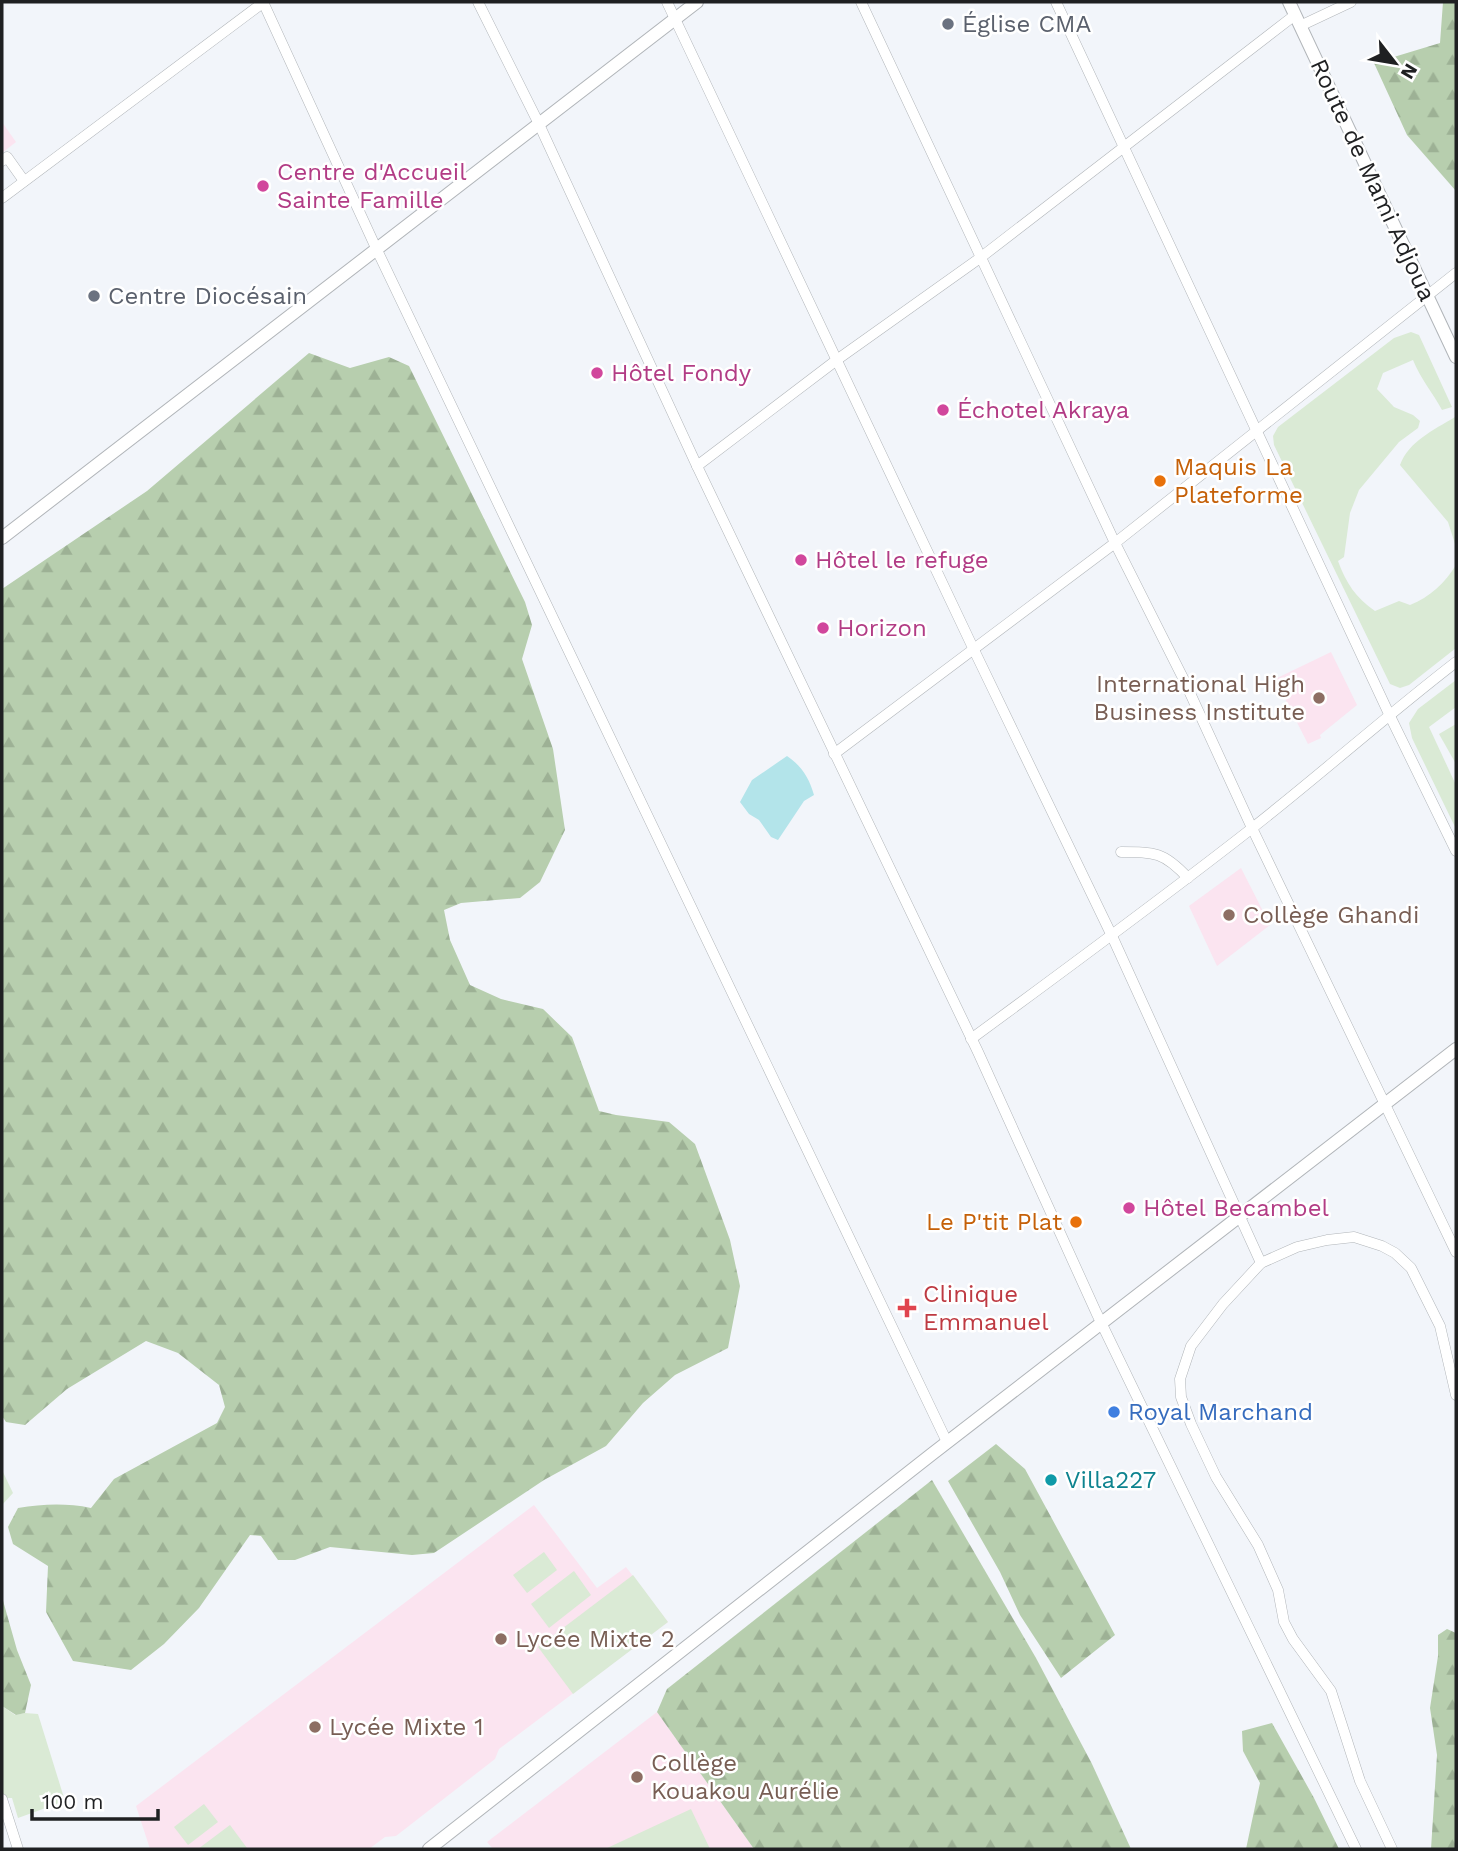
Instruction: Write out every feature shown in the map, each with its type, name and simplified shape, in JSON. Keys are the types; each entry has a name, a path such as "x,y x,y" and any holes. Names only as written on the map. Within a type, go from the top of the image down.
{"street":[{"path":"2,198 264,2 376,248 947,1443"},
{"path":"478,2 538,122 698,466 971,1039 1102,1323 1356,1849"},
{"path":"667,2 1112,936 1242,1216 1261,1263"},
{"path":"2,538 696,2"},
{"path":"861,2 1115,543 1184,680 1252,828 1456,1252"},
{"path":"1056,2 1389,714 1456,851"},
{"name":"Route de Mami Adjoua","path":"1289,2 1456,357"},
{"path":"698,466 838,359 980,258 1125,146 1298,20 1351,2"},
{"path":"2,161 7,157 24,181"},
{"path":"834,754 1115,543 1428,298 1456,273"},
{"path":"971,1039 1188,878 1456,662"},
{"path":"1121,852 1148,852 1168,858 1188,878"},
{"path":"429,1849 1456,1049"},
{"path":"1392,1849 1360,1782 1331,1691 1293,1639 1284,1622 1278,1590 1258,1545 1216,1477 1181,1397 1180,1380 1191,1346 1223,1304 1261,1263 1297,1247 1354,1237 1395,1253 1411,1268 1440,1326 1456,1395"},
{"path":"2,1799 18,1849"}],"shaded area":[{"path":"2,122 16,142 2,153"},
{"name":"International High Business Institute","path":"1331,652 1357,705 1320,735 1321,738 1308,744 1275,679"},
{"name":"Collège Ghandi","path":"1241,868 1270,925 1217,966 1189,906"},
{"path":"534,1505 597,1588 626,1567 668,1622 499,1749 495,1759 396,1836 385,1837 369,1849 150,1849 136,1806"},
{"name":"Collège Kouakou Aurélie","path":"657,1712 754,1849 493,1849 487,1842"}],"green space":[{"path":"1443,2 1456,2 1456,191 1407,135 1374,63 1440,43"},
{"path":"1411,332 1419,335 1452,407 1442,410 1413,360 1383,373 1377,389 1394,407 1420,421 1418,428 1399,442 1359,490 1350,513 1344,557 1338,561 1352,589 1375,611 1399,601 1410,605 1424,598 1447,578 1456,565 1456,648 1409,685 1400,688 1390,684 1274,445 1273,436 1278,427 1394,338"},
{"path":"309,353 350,368 389,357 409,366 525,602 532,625 522,659 553,749 565,830 540,882 520,898 461,903 444,910 450,940 470,985 501,999 543,1009 572,1037 599,1111 669,1122 695,1144 730,1240 740,1286 728,1348 675,1375 643,1403 606,1446 544,1480 434,1553 412,1555 330,1547 295,1560 278,1560 261,1536 250,1535 199,1608 164,1644 131,1670 73,1661 46,1612 48,1566 13,1544 8,1527 18,1508 73,1505 91,1508 114,1479 217,1423 225,1407 219,1385 178,1353 146,1341 67,1389 25,1425 6,1422 2,1416 2,589 147,491"},
{"path":"1455,417 1456,547 1448,522 1400,465 1409,449"},
{"path":"1456,680 1456,707 1429,727 1456,785 1456,829 1412,738 1409,723 1418,709"},
{"path":"1456,724 1456,764 1439,734"},
{"path":"996,1444 1025,1469 1115,1635 1061,1678 1020,1615 1000,1572 948,1481"},
{"path":"2,1470 13,1493 2,1505"},
{"path":"932,1480 1036,1658 1092,1764 1131,1849 754,1849 657,1712 667,1689"},
{"path":"544,1552 557,1570 527,1593 513,1575"},
{"path":"574,1571 591,1595 549,1628 531,1604"},
{"path":"633,1575 668,1622 573,1694 538,1647"},
{"path":"2,1597 17,1650 31,1685 25,1713 16,1715 2,1706"},
{"path":"1447,1629 1456,1633 1456,1849 1431,1849 1437,1755 1430,1708 1438,1656 1438,1635"},
{"path":"2,1706 15,1715 38,1714 65,1801 18,1818 12,1798 2,1798"},
{"path":"1272,1723 1339,1849 1246,1849 1260,1783 1243,1751 1242,1731"},
{"path":"204,1804 218,1822 188,1845 174,1827"},
{"path":"691,1809 710,1849 605,1849"},
{"path":"230,1825 246,1849 198,1849"}],"water":[{"path":"787,756 804,773 814,795 804,801 778,840 771,837 759,820 749,814 740,802 752,780"}],"place":[{"name":"Église CMA","path":"948,24"},
{"name":"Centre d'Accueil Sainte Famille","path":"263,186"},
{"name":"Centre Diocésain","path":"94,296"},
{"name":"Hôtel Fondy","path":"597,373"},
{"name":"Échotel Akraya","path":"943,410"},
{"name":"Maquis La Plateforme","path":"1160,481"},
{"name":"Hôtel le refuge","path":"801,560"},
{"name":"Horizon","path":"823,628"},
{"name":"International High Business Institute","path":"1319,698"},
{"name":"Collège Ghandi","path":"1229,915"},
{"name":"Hôtel Becambel","path":"1129,1208"},
{"name":"Le P'tit Plat","path":"1076,1222"},
{"name":"Clinique Emmanuel","path":"907,1308"},
{"name":"Royal Marchand","path":"1114,1412"},
{"name":"Villa227","path":"1051,1480"},
{"name":"Lycée Mixte 2","path":"501,1639"},
{"name":"Lycée Mixte 1","path":"315,1727"},
{"name":"Collège Kouakou Aurélie","path":"637,1777"}]}
